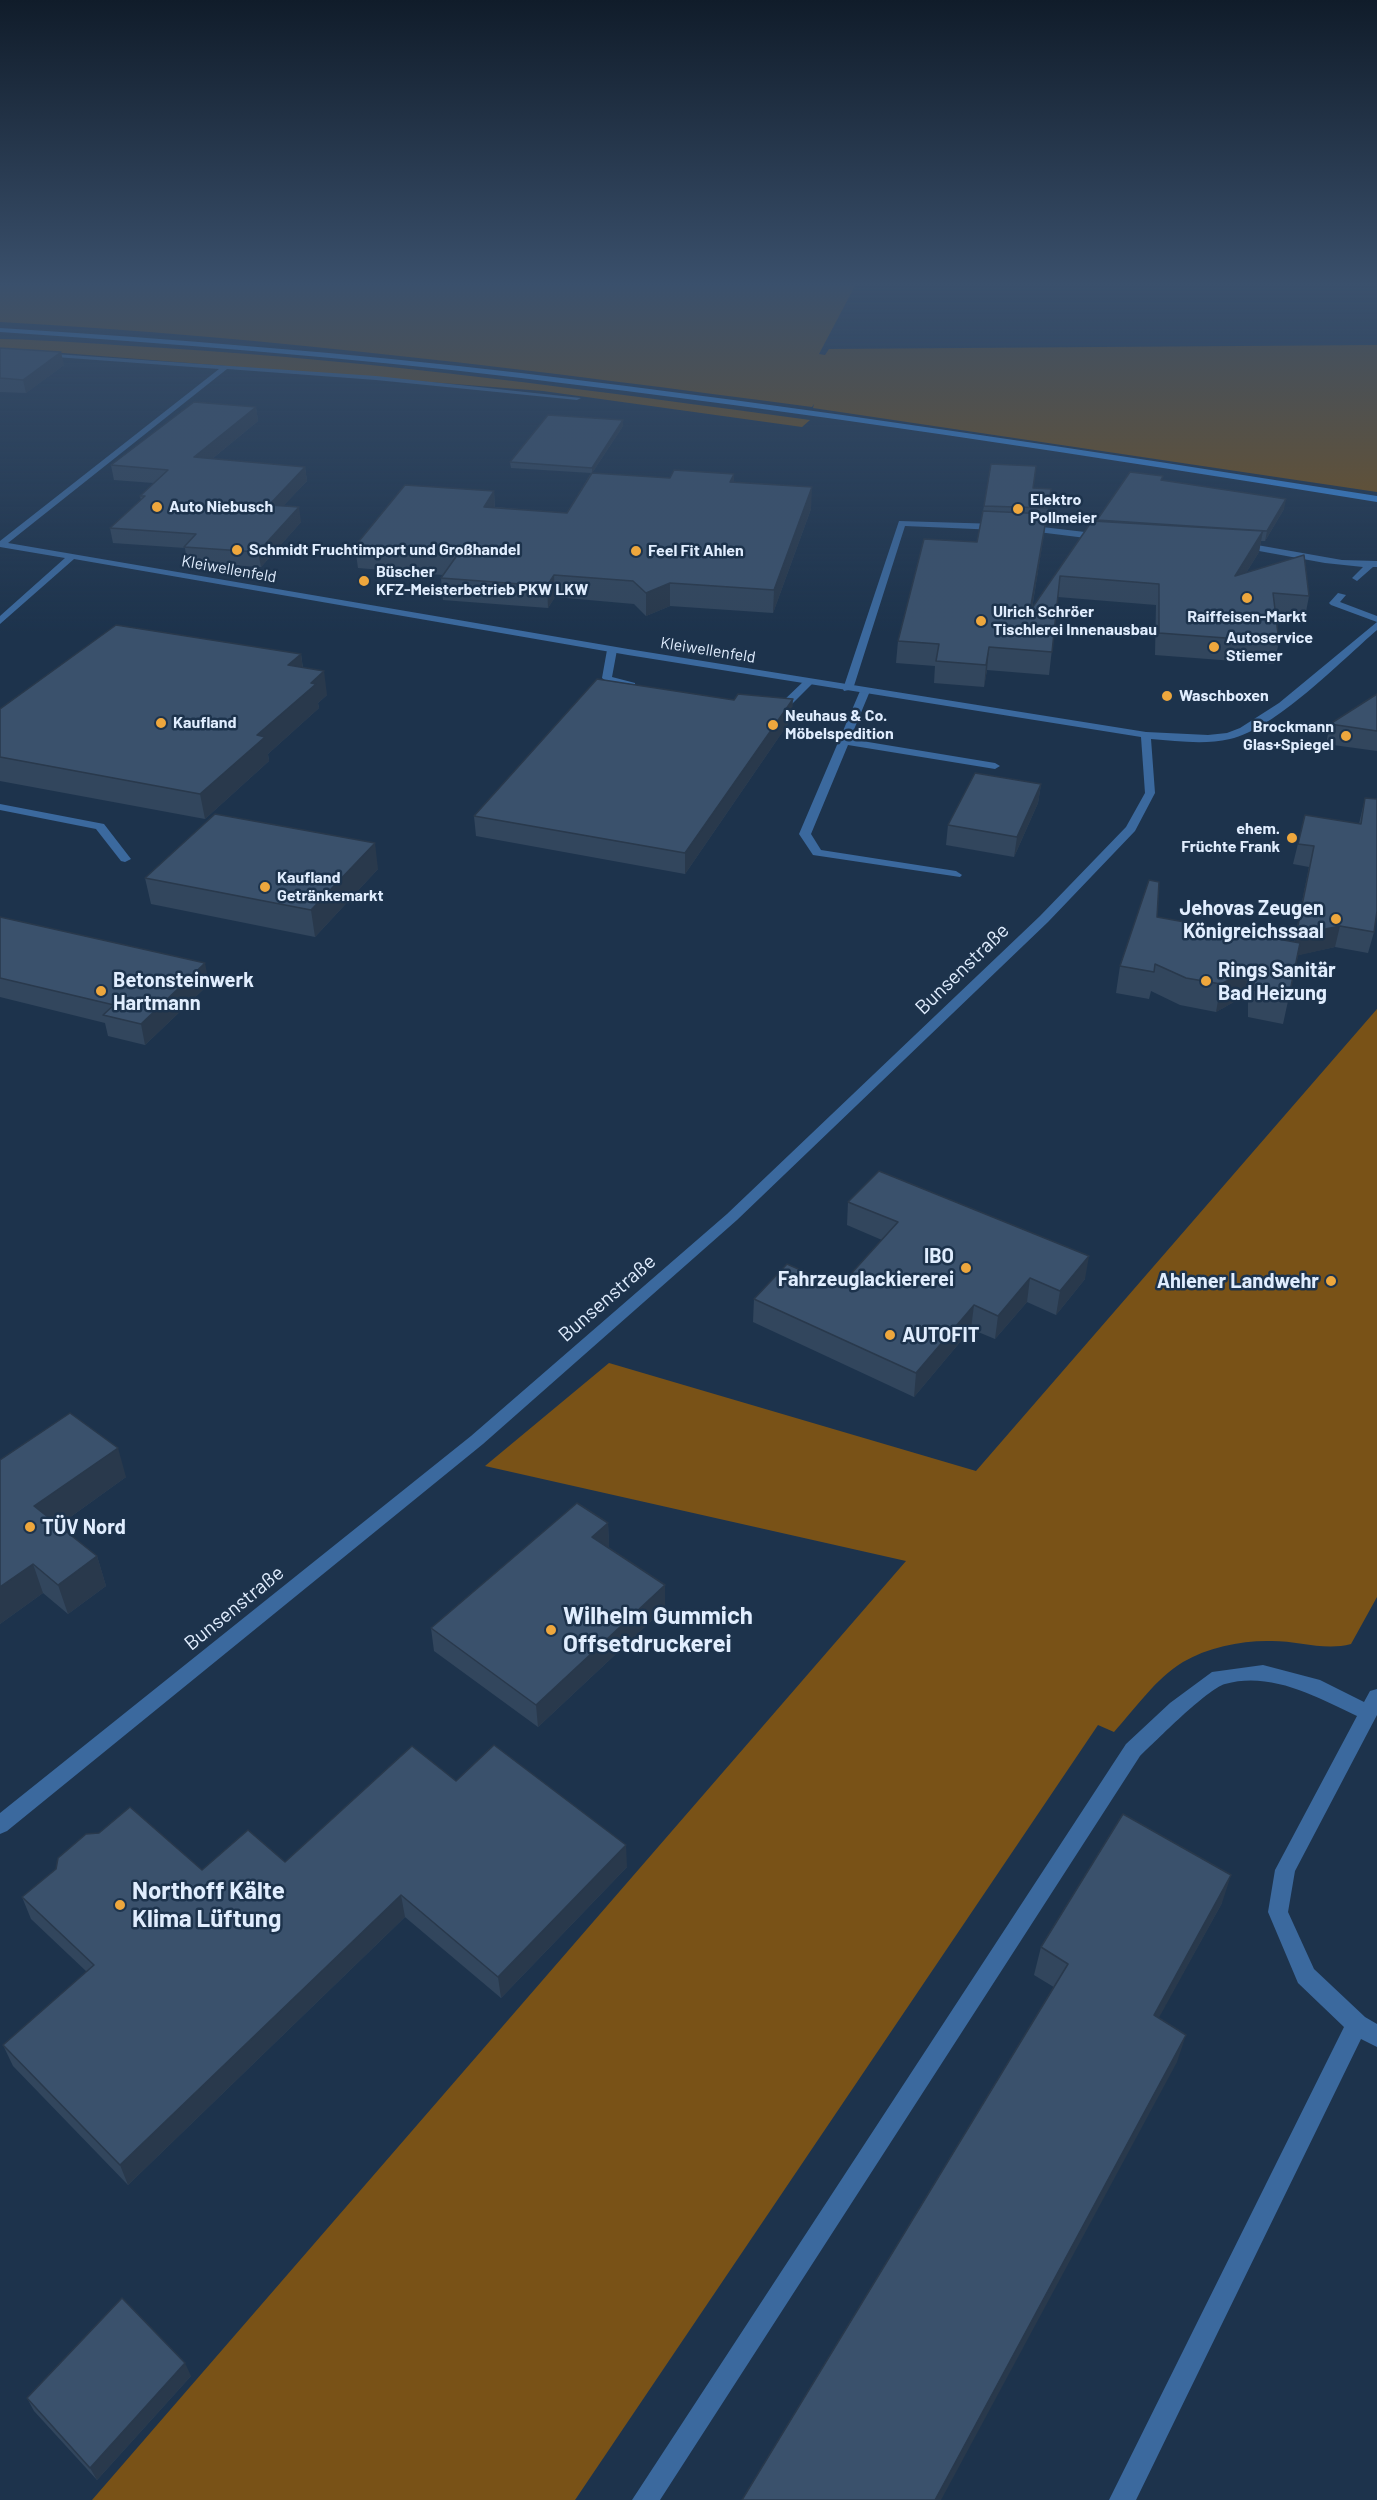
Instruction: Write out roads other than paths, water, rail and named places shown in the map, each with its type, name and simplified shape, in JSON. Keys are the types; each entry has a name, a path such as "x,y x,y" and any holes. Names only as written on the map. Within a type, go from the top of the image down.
{"main road":[{"path":"694,399 933,431 1377,499"}],"street":[{"path":"0,544 186,399"},
{"path":"848,689 902,524 1005,527"},
{"path":"1016,527 1113,537"},
{"name":"Kleiwellenfeld","path":"0,544 848,689 1146,735 1193,738 1231,736 1257,723 1377,625"},
{"path":"1233,545 1269,547 1335,562 1374,564"},
{"path":"0,621 71,557"},
{"path":"1357,578 1374,564"},
{"path":"1341,595 1334,603 1377,619"},
{"path":"612,650 607,678 614,682 647,688"},
{"path":"757,705 785,705 809,682"},
{"path":"865,691 805,834 817,853 956,875"},
{"name":"Bunsenstraße","path":"0,1825 477,1440 732,1217 1044,920 1131,829 1150,793 1146,735"},
{"path":"844,741 995,766"},
{"path":"0,807 100,826 125,859"},
{"path":"645,2500 1133,1750 1177,1709 1219,1677 1263,1672 1372,1705 1285,1870 1278,1912 1306,1976 1357,2024 1377,2036"},
{"path":"1122,2500 1357,2024"}],"place":[{"name":"Auto Niebusch","path":"157,507"},
{"name":"Elektro Pollmeier","path":"1018,509"},
{"name":"Schmidt Fruchtimport und Großhandel","path":"237,550"},
{"name":"Feel Fit Ahlen","path":"636,551"},
{"name":"Büscher KFZ-Meisterbetrieb PKW LKW","path":"364,581"},
{"name":"Raiffeisen-Markt","path":"1247,598"},
{"name":"Ulrich Schröer Tischlerei Innenausbau","path":"981,621"},
{"name":"Autoservice Stiemer","path":"1214,647"},
{"name":"Waschboxen","path":"1167,696"},
{"name":"Kaufland","path":"161,723"},
{"name":"Neuhaus & Co. Möbelspedition","path":"773,725"},
{"name":"Brockmann Glas+Spiegel","path":"1346,736"},
{"name":"ehem. Früchte Frank","path":"1292,838"},
{"name":"Kaufland Getränkemarkt","path":"265,887"},
{"name":"Jehovas Zeugen Königreichssaal","path":"1336,919"},
{"name":"Rings Sanitär Bad Heizung","path":"1206,981"},
{"name":"Betonsteinwerk Hartmann","path":"101,991"},
{"name":"IBO Fahrzeuglackiererei","path":"966,1268"},
{"name":"Ahlener Landwehr","path":"1331,1281"},
{"name":"AUTOFIT","path":"890,1335"},
{"name":"TÜV Nord","path":"30,1527"},
{"name":"Wilhelm Gummich Offsetdruckerei","path":"551,1630"},
{"name":"Northoff Kälte Klima Lüftung","path":"120,1905"}]}
